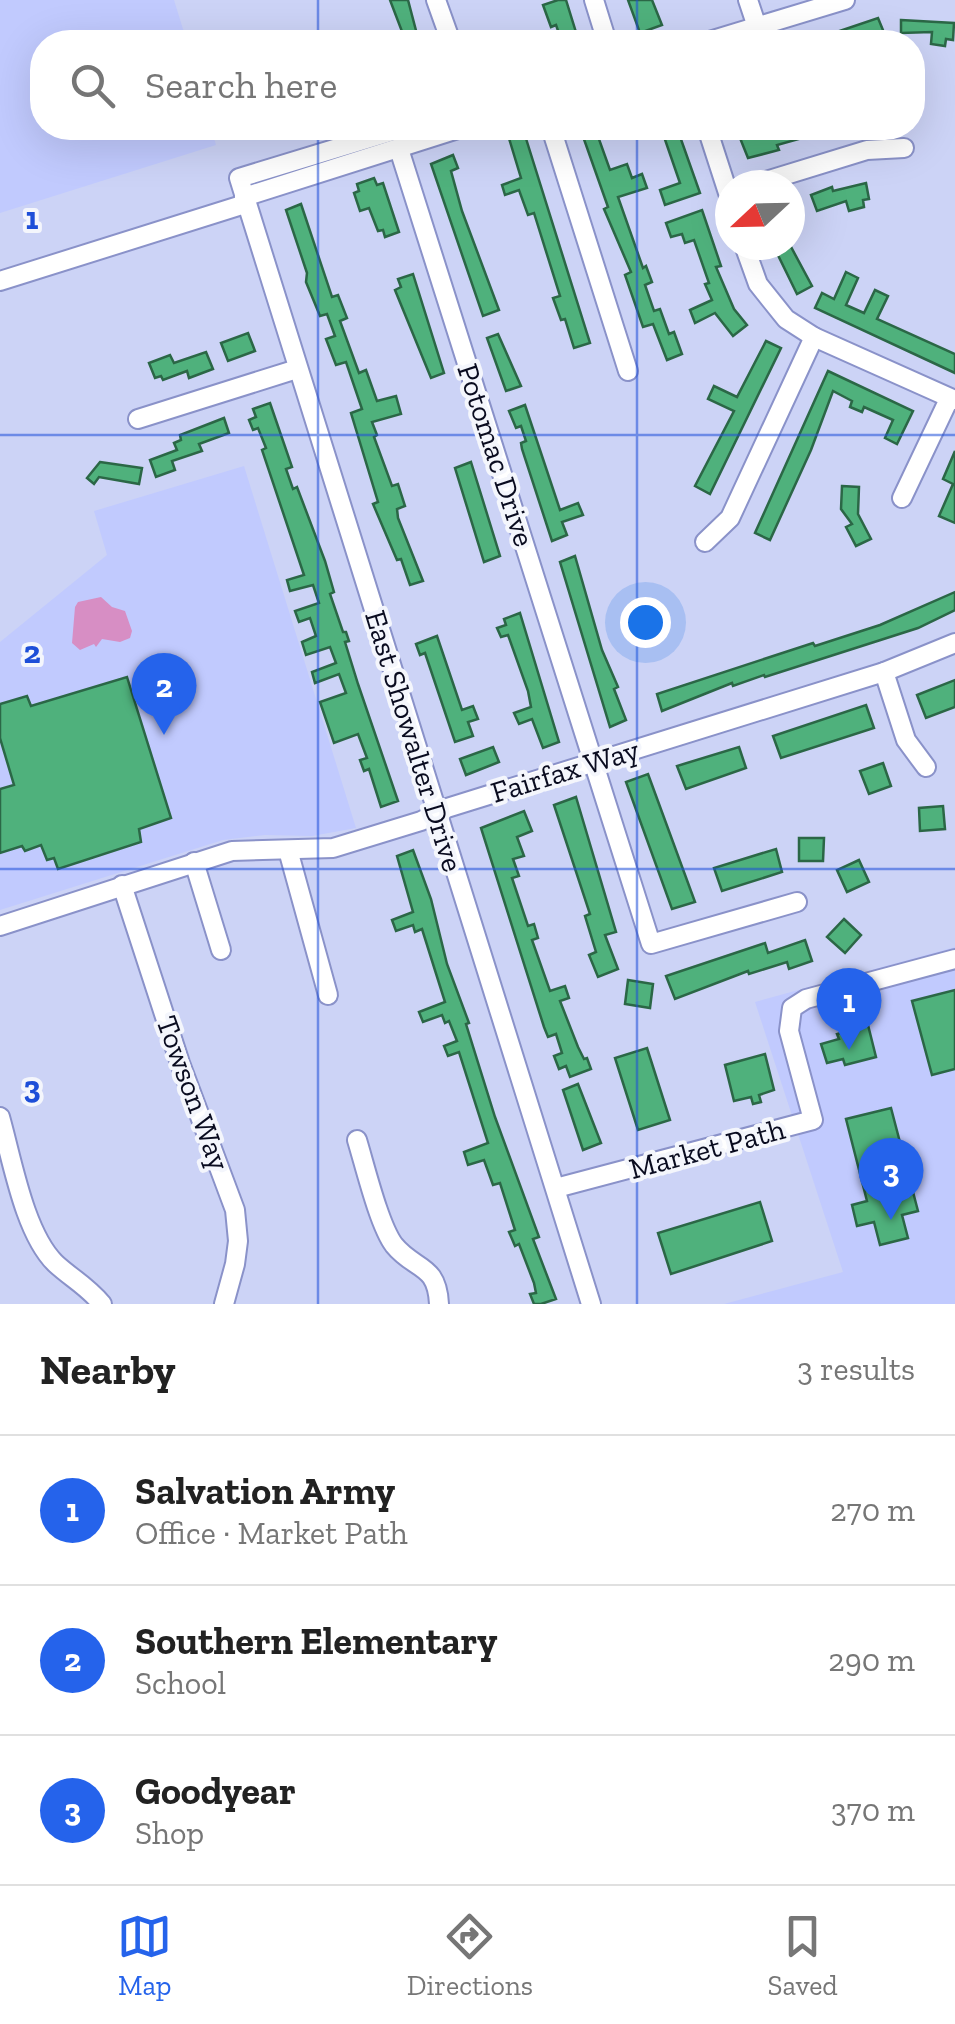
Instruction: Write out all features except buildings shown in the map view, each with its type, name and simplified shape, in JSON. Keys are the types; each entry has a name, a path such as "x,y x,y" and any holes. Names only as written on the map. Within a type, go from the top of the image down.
{"street":[{"path":"436,0 447,30"},
{"path":"594,0 604,30"},
{"path":"748,0 757,26"},
{"path":"744,30 846,0"},
{"name":"East Showalter Drive","path":"364,140 239,178 590,1304"},
{"path":"0,281 426,140"},
{"path":"555,140 628,371"},
{"path":"711,140 721,170"},
{"path":"802,170 867,150 904,148"},
{"name":"Potomac Drive","path":"399,149 651,944 797,902"},
{"path":"749,260 758,284 786,319 814,337 952,400 902,498"},
{"path":"705,542 730,518 814,337"},
{"path":"138,419 297,369"},
{"name":"Fairfax Way","path":"0,926 232,851 333,848 356,843 593,762 884,672 955,643"},
{"path":"884,672 906,740 926,767"},
{"path":"288,850 328,996"},
{"path":"194,862 221,950"},
{"name":"Towson Way","path":"122,885 180,1062 235,1210 236,1264 224,1304"},
{"name":"Market Path","path":"556,1188 813,1120 788,1031 792,1008 806,999 955,959"},
{"path":"0,1117 42,1244 54,1262 84,1283 102,1304"},
{"path":"357,1140 390,1238 403,1254 429,1270 439,1304"}],"shaded area":[{"path":"0,0 174,0 183,30 30,30 30,140 215,140 216,145 0,213"},
{"path":"244,466 356,828 312,836 265,835 223,840 0,910 0,642 107,555 94,511"},
{"path":"101,597 112,607 125,611 132,631 130,638 120,642 102,639 96,647 94,644 80,650 72,643 75,607 78,602"},
{"path":"955,947 955,1304 724,1304 843,1272 755,1002"}],"place":[{"name":"Southern Elementary","path":"164,735"},
{"name":"Salvation Army","path":"849,1050"},
{"name":"Goodyear","path":"891,1220"}]}
